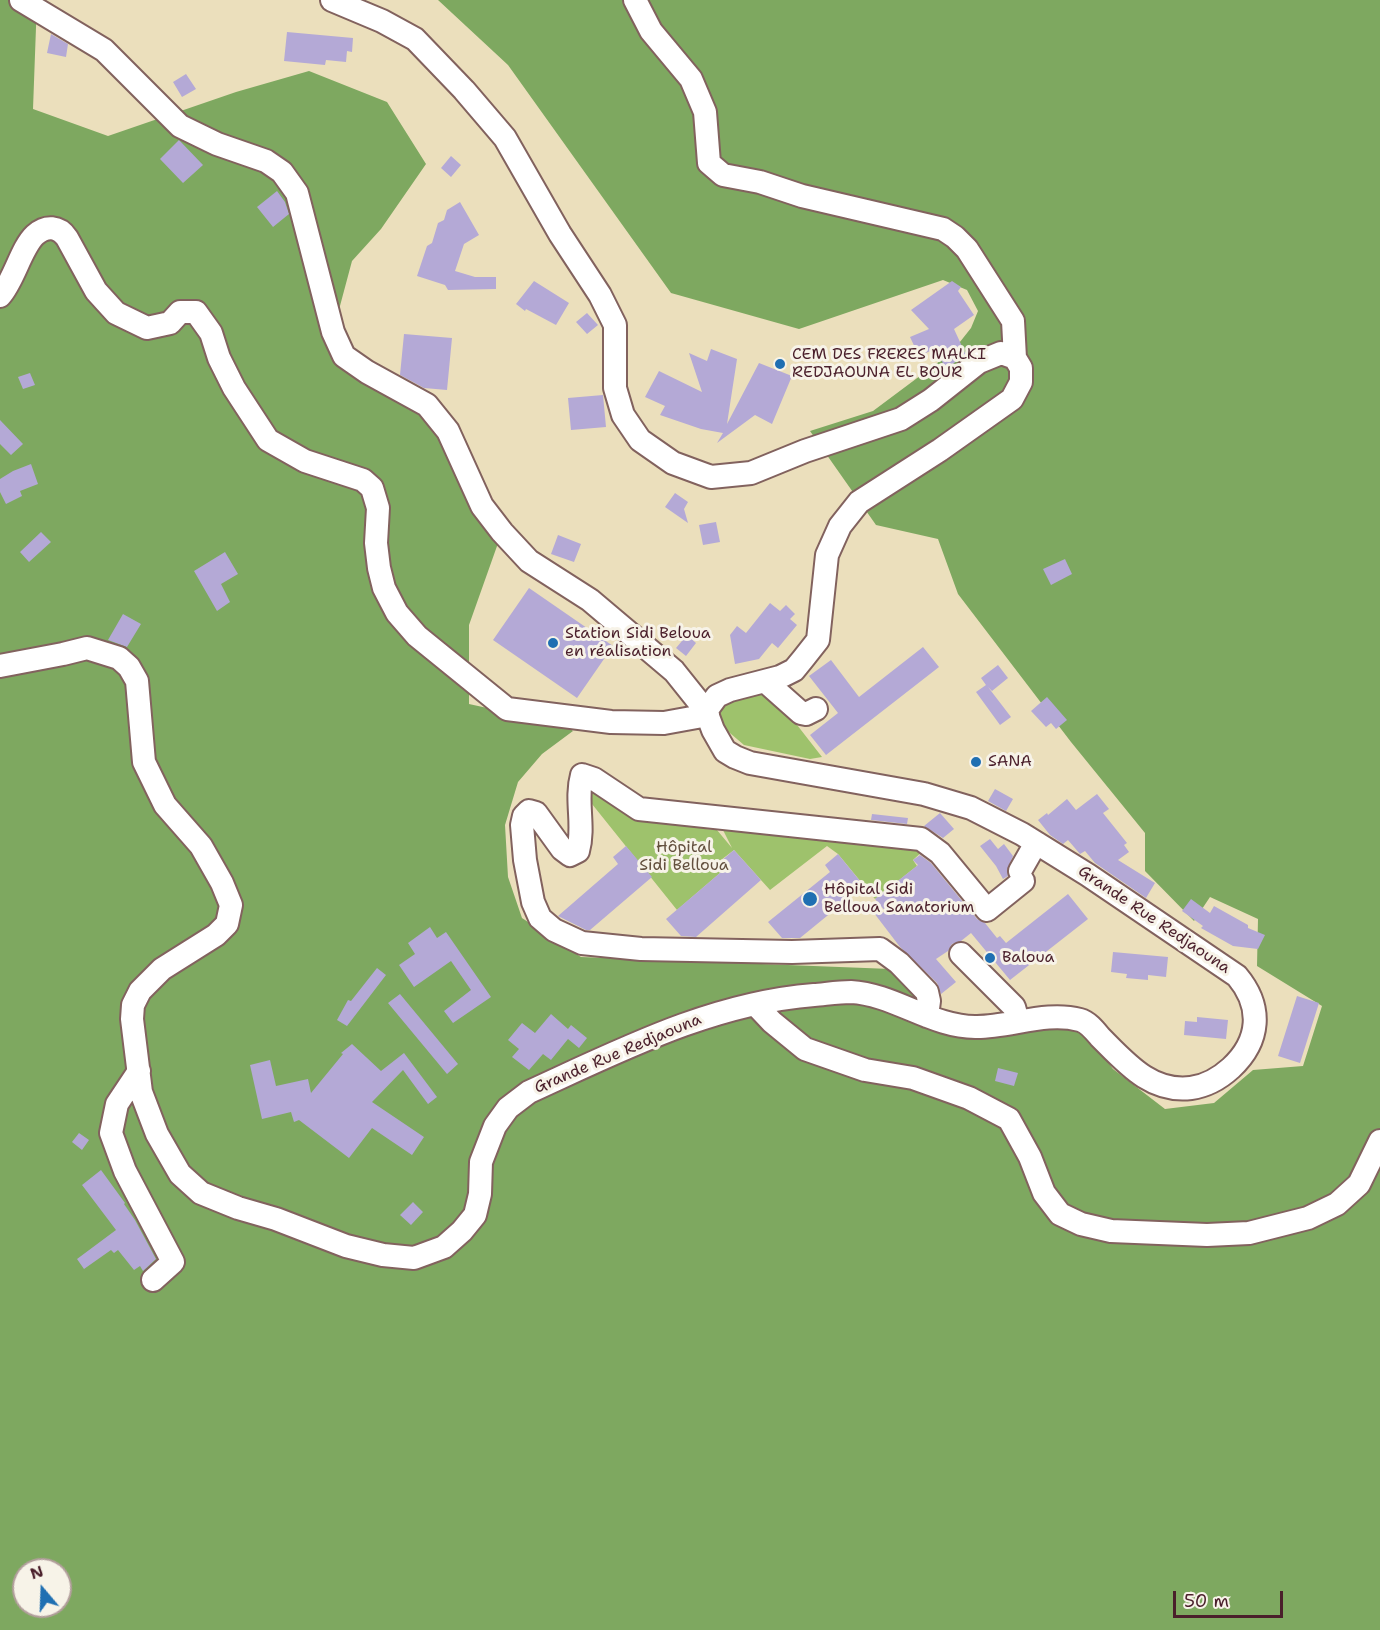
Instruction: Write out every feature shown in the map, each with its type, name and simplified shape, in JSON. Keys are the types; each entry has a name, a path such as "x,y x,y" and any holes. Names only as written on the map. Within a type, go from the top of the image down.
{"street":[{"name":"Grande Rue Redjaouna","path":"0,666 87,648 119,658 129,667 137,681 144,762 165,805 212,862 231,906 227,924 216,935 162,969 140,991 133,1005 132,1019 141,1092 157,1134 180,1174 201,1193 346,1246 383,1255 414,1258 444,1247 475,1215 480,1194 481,1162 495,1126 508,1108 529,1092 674,1028 783,997 852,992 874,997 950,1023 976,1027 1064,1017 1084,1020 1129,1066 1146,1078 1171,1088 1192,1088 1209,1083 1225,1073 1242,1058 1254,1032 1255,1017 1251,1000 1246,987 1237,976 1088,875 1038,844 970,808 924,794 750,763 735,758 725,751 713,730 707,713 674,671 590,600 529,561 502,532 482,506 448,431 427,405 367,372 344,356 333,332 297,193 282,172 266,161 217,144 180,126 104,50 21,0"},
{"path":"332,0 382,21 415,39 464,90 505,138 560,234 600,295 615,325 615,388 623,415 640,440 673,463 711,477 751,473 805,451 901,418 931,400 979,362 1001,353 1015,358"},
{"path":"372,0 376,3 382,21"},
{"path":"0,296 35,235 51,228 57,228 62,230 67,237 96,291 116,313 147,328 170,323 180,312 196,312 211,333 219,358 234,387 268,440 305,461 363,480 372,489 378,508 376,543 379,568 384,588 397,613 417,636 507,709 611,722 664,723 707,713 717,696 730,690 780,678 794,670 818,640 823,607 823,575 826,555 846,518 859,502 940,450 1012,399 1021,382 1021,368 1015,358 1013,321 967,249 943,229 802,196 760,182 723,175 709,163 705,112 691,80 651,31 635,0"},
{"path":"766,682 801,713 806,714 816,708"},
{"path":"927,1016 929,1001 927,992 899,963 880,949 792,952 641,949 582,944 554,930 540,918 533,902 525,860 522,825 524,816 529,811 536,813 562,849 570,855 578,851 581,839 579,787 582,775 594,779 639,809 921,839 940,853 987,910 1022,876 1032,850 1038,844"},
{"path":"961,954 1014,1007 1018,1021"},
{"path":"755,1004 772,1022 805,1049 865,1070 913,1078 969,1098 1009,1119 1030,1157 1044,1193 1060,1214 1081,1224 1111,1231 1207,1235 1249,1233 1308,1218 1336,1204 1359,1184 1380,1141"},
{"path":"139,1071 117,1104 111,1132 125,1172 173,1262 153,1280"}],"green space":[{"path":"0,0 37,0 33,109 108,136 236,92 309,71 387,102 426,164 381,229 352,261 333,332 345,356 427,405 502,532 469,625 469,704 565,725 573,731 542,754 518,782 505,825 508,877 522,918 581,957 891,969 955,1035 1080,1024 1113,1069 1165,1109 1214,1103 1253,1070 1303,1066 1322,1006 1257,966 1258,919 1210,897 1194,921 1145,871 1145,833 1071,742 958,594 938,539 876,525 810,431 873,411 952,352 971,328 978,311 967,290 943,280 799,329 671,293 508,65 438,0 1380,0 1380,1630 0,1630"},
{"path":"765,688 822,757 810,759 744,745 724,728 719,718 721,709 729,702"},
{"name":"Hôpital Sidi Belloua","path":"591,789 700,822 706,829 717,830 732,848 723,830 919,844 925,849 913,860 917,866 875,899 838,854 827,846 770,890 734,850 721,860 727,867 677,910 592,804"}],"building":[{"path":"287,32 353,38 352,52 347,51 346,62 326,60 325,65 284,61"},
{"path":"51,34 68,44 66,57 47,53"},
{"path":"186,74 196,89 182,97 173,82"},
{"path":"179,140 203,165 183,183 160,159"},
{"path":"451,156 461,165 451,177 441,168"},
{"path":"277,191 285,202 289,214 273,227 257,207"},
{"path":"460,202 479,235 464,244 455,271 475,277 496,277 496,289 448,290 445,285 417,276 438,223 444,220 447,210"},
{"path":"534,281 569,303 556,325 526,309 525,311 516,304"},
{"path":"952,281 961,287 958,291 974,315 954,329 966,355 945,369 937,348 919,356 910,337 929,329 911,310"},
{"path":"587,313 598,325 587,334 576,322"},
{"path":"404,334 452,338 447,390 424,388 400,375"},
{"path":"711,349 737,359 727,424 759,363 792,376 772,424 755,415 717,443 723,433 701,429 660,415 665,406 645,397 659,371 702,392 689,353 707,361"},
{"path":"30,373 35,385 23,389 18,377"},
{"path":"603,395 606,427 571,430 568,398"},
{"path":"0,420 23,444 11,455 0,444"},
{"path":"31,464 38,484 20,491 22,496 6,504 0,492 0,479"},
{"path":"675,493 688,502 684,509 688,523 665,507"},
{"path":"716,522 720,542 703,545 699,525"},
{"path":"41,532 51,542 29,562 20,552"},
{"path":"558,535 581,544 574,562 551,554"},
{"path":"225,552 238,574 221,584 230,602 217,611 194,571"},
{"path":"1065,559 1072,574 1051,585 1043,569"},
{"name":"Station Sidi Beloua en réalisation","path":"529,588 613,646 577,698 493,640"},
{"path":"770,603 780,611 786,605 795,614 790,619 797,625 778,648 772,643 759,659 735,664 730,635 737,626 746,633"},
{"path":"123,614 141,624 127,647 108,640"},
{"path":"687,635 696,643 686,656 676,648"},
{"path":"923,647 939,667 826,755 810,735 838,713 809,676 831,660 859,697"},
{"path":"998,665 1008,678 992,691 988,687 1011,717 1000,725 976,692 986,685 981,678"},
{"path":"1047,697 1067,720 1056,729 1051,723 1046,727 1031,711"},
{"path":"995,789 1013,799 1006,811 988,801"},
{"path":"1097,794 1109,809 1103,813 1127,843 1124,845 1129,852 1118,860 1155,883 1146,898 1095,863 1085,851 1080,854 1068,840 1063,844 1050,835 1038,820 1047,813 1048,815 1067,799 1076,810"},
{"path":"940,813 954,829 943,838 924,826"},
{"path":"872,814 908,818 907,824 871,820"},
{"path":"990,839 998,849 1004,844 1013,856 1007,870 1008,876 1003,879 980,846"},
{"path":"626,846 652,877 590,930 558,916 618,864 613,857"},
{"path":"734,850 761,880 696,937 681,936 666,919 727,867 721,861"},
{"path":"838,854 860,881 860,889 800,938 782,938 768,922 830,872 825,865"},
{"path":"920,855 931,863 977,919 985,923 997,938 1000,936 1006,943 1068,894 1088,919 1010,980 971,933 961,941 952,944 948,951 936,959 956,982 941,994 937,983 900,947 874,913 886,912 875,899 918,865 913,860"},
{"path":"1191,899 1210,913 1214,906 1248,925 1248,928 1265,935 1258,949 1233,946 1201,928 1203,926 1182,911"},
{"path":"430,927 437,938 446,932 491,997 453,1023 444,1011 471,990 451,961 414,987 399,965 415,954 408,943"},
{"path":"1113,952 1168,957 1166,977 1148,975 1148,980 1126,978 1127,974 1111,972"},
{"path":"377,968 386,975 347,1026 337,1020 348,1000 351,1001"},
{"path":"400,994 458,1064 447,1074 388,1003"},
{"path":"1297,996 1319,1003 1300,1063 1278,1056"},
{"path":"551,1014 568,1029 571,1025 587,1038 579,1048 568,1039 551,1060 543,1054 529,1070 512,1057 519,1049 508,1040 522,1023 535,1033"},
{"path":"1197,1017 1228,1020 1226,1039 1184,1035 1185,1021 1197,1022"},
{"path":"352,1044 381,1071 404,1053 437,1097 428,1104 403,1070 372,1102 424,1137 412,1155 372,1128 349,1158 299,1120 294,1122 291,1112 262,1119 250,1065 270,1060 276,1086 308,1079 311,1093 343,1054 341,1053"},
{"path":"998,1068 1018,1073 1014,1086 995,1081"},
{"path":"79,1133 89,1140 82,1150 72,1142"},
{"path":"101,1170 125,1203 156,1259 143,1271 140,1266 134,1270 118,1250 114,1253 111,1250 84,1269 77,1259 116,1230 82,1185"},
{"path":"413,1202 423,1212 411,1225 400,1215"}],"place":[{"name":"CEM DES FRERES MALKI REDJAOUNA EL BOUR","path":"780,364"},
{"name":"Station Sidi Beloua en réalisation","path":"553,643"},
{"name":"SANA","path":"976,762"},
{"name":"Hôpital Sidi Belloua Sanatorium","path":"810,899"},
{"name":"Baloua","path":"990,958"}]}
